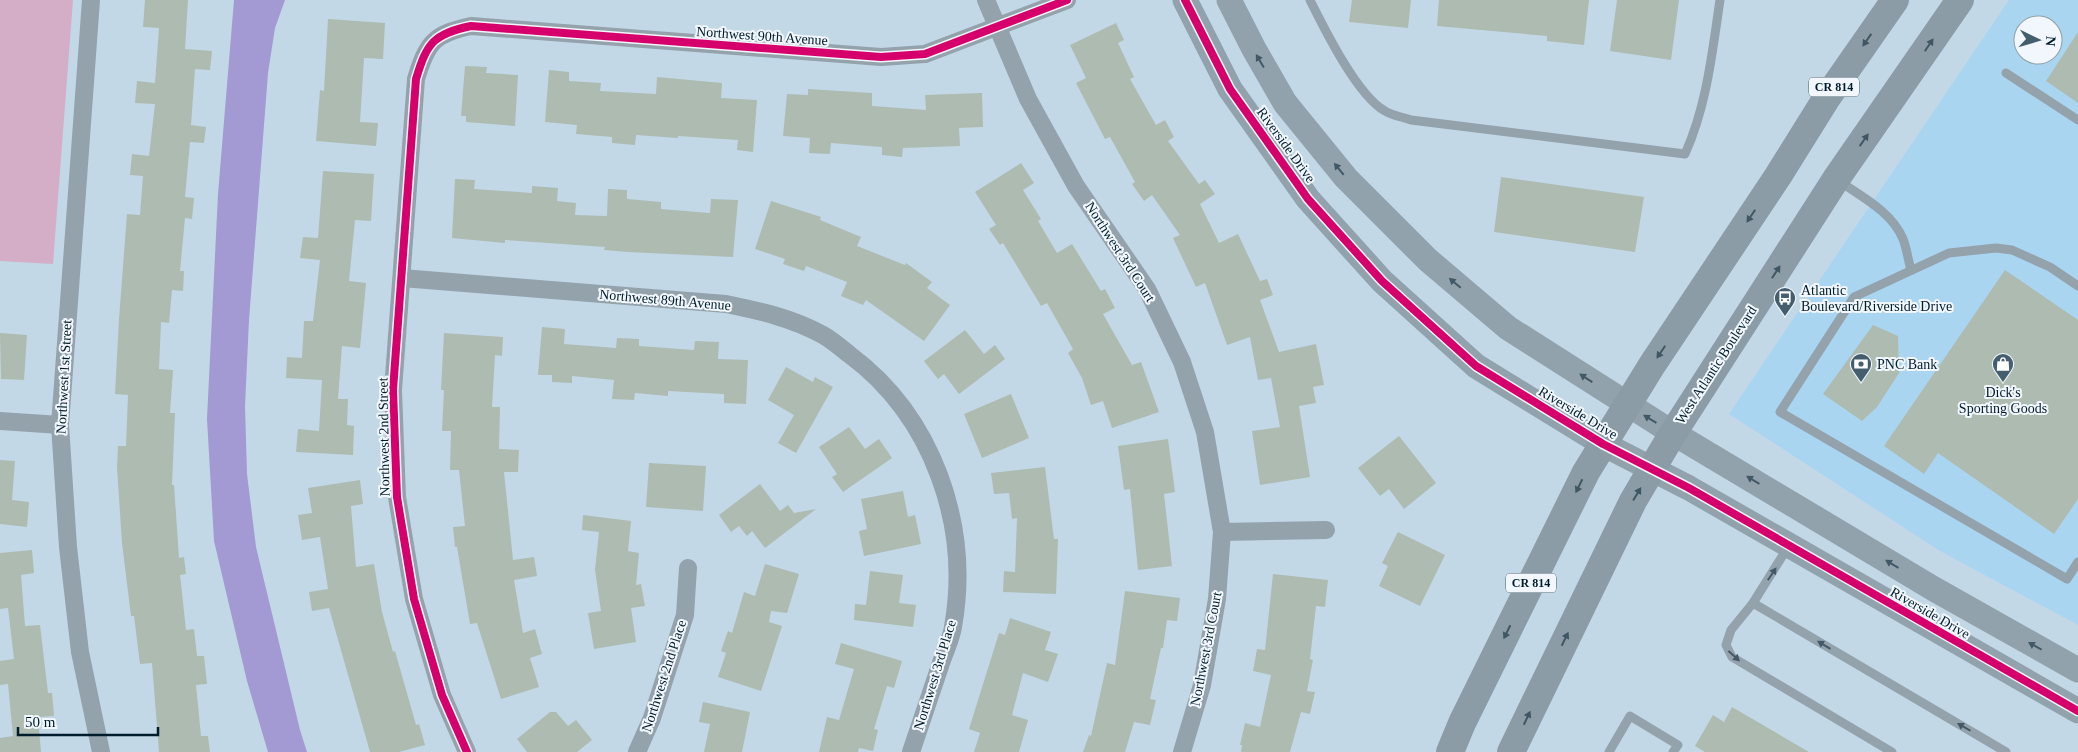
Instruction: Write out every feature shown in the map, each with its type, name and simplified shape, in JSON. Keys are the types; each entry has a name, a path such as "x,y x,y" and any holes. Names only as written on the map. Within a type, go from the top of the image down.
{"main road":[{"name":"CR 814","path":"1450,752 1462,723 1586,472 1627,405 1826,98 1895,0"},
{"name":"West Atlantic Boulevard","path":"1511,752 1629,510 1673,433 1836,179 1960,0"}],"street":[{"name":"Northwest 1st Street","path":"91,0 60,425 68,547 80,652 101,752"},
{"name":"Northwest 3rd Court","path":"986,0 1028,99 1071,178 1147,289 1182,362 1205,432 1222,532 1217,599 1204,676 1182,752"},
{"name":"Northwest 90th Avenue","path":"446,31 470,26 881,57 925,54 1067,0"},
{"name":"Riverside Drive","path":"1185,0 1230,89 1308,199 1382,281 1476,366 1603,444 1789,545 2006,672 2078,711"},
{"name":"Riverside Drive","path":"1229,0 1254,49 1285,102 1353,185 1428,260 1508,328 1673,433 1934,589 2078,670"},
{"name":"Northwest 2nd Street","path":"446,31 424,52 416,79 393,390 397,497 414,598 442,695 467,752"},
{"name":"Northwest 89th Avenue","path":"402,278 726,304 776,314 824,335 868,368 898,400"},
{"name":"Northwest 3rd Place","path":"898,400 921,432 937,467 951,511 958,568 953,628 911,752"},
{"path":"0,421 60,425"},
{"path":"1222,532 1326,530"},
{"name":"Northwest 2nd Place","path":"638,752 652,718 685,615 688,568"}],"lane":[{"path":"1310,0 1337,52 1370,98 1386,112 1411,120 1685,154 1697,127 1704,100 1720,0"},
{"path":"2006,73 2078,120"},
{"path":"1836,179 1882,211 1894,223 1903,239 1911,270"},
{"path":"2078,286 2050,267 2012,250 1988,248 1949,253 1854,297 1780,412 2067,579 2078,562"},
{"path":"1789,545 1753,603 1726,639 1726,645 1732,657 1892,752"},
{"path":"1753,603 2006,752"},
{"path":"1609,752 1630,716 1678,744 1673,752"}],"shaded area":[{"path":"0,0 73,0 53,264 0,261"},
{"path":"234,0 285,0 275,28 268,73 249,320 245,406 247,474 256,547 307,752 268,752 247,681 214,541 207,419 218,194"},
{"path":"2009,0 2078,0 2078,625 1940,551 1729,414"}],"building":[{"path":"145,0 188,0 185,49 212,51 210,70 195,69 191,125 206,127 204,143 190,142 185,197 194,198 192,219 185,218 180,271 184,271 183,291 172,290 169,323 161,322 159,369 173,370 170,413 175,413 172,485 174,485 179,558 184,557 186,574 180,575 186,630 194,629 197,656 204,656 207,684 196,685 201,736 208,736 210,752 159,752 152,663 140,664 134,616 131,616 122,543 117,467 118,446 126,446 128,395 115,394 119,319 127,214 140,215 143,176 130,175 132,154 149,156 155,104 135,103 137,81 155,83 159,28 143,27"},
{"path":"1352,0 1411,0 1408,28 1349,22"},
{"path":"1439,0 1589,0 1584,45 1547,41 1547,36 1437,26"},
{"path":"1617,0 1679,0 1671,60 1610,51"},
{"path":"328,19 385,23 383,59 364,58 360,122 378,123 376,146 316,141 320,90 324,91"},
{"path":"1116,23 1124,40 1118,43 1134,77 1130,79 1156,125 1165,120 1174,137 1168,141 1199,184 1205,180 1215,194 1200,204 1219,243 1238,234 1260,281 1267,279 1273,295 1260,300 1279,352 1316,344 1324,385 1313,387 1316,403 1299,406 1310,477 1260,485 1252,431 1280,427 1271,378 1258,380 1250,337 1227,345 1205,283 1196,287 1173,238 1180,235 1152,195 1144,201 1132,184 1135,182 1110,137 1105,139 1076,83 1086,78 1070,45"},
{"path":"2078,32 2078,103 2046,81 2056,65 2063,65 2063,55"},
{"path":"465,66 487,67 486,73 518,75 515,126 466,122 466,116 461,116"},
{"path":"549,70 569,72 569,81 601,83 600,91 656,94 657,77 722,83 721,98 757,100 753,152 737,150 738,140 678,136 678,138 636,135 635,145 612,143 612,137 576,134 577,125 545,122"},
{"path":"808,89 872,93 872,106 926,110 925,95 982,93 983,127 959,128 960,146 903,148 902,157 882,155 882,147 831,143 830,154 809,153 810,138 783,136 787,94 808,95"},
{"path":"1021,163 1034,183 1023,190 1041,219 1038,221 1057,253 1072,244 1101,291 1105,289 1115,308 1103,314 1132,365 1141,362 1159,412 1112,428 1103,401 1091,405 1082,378 1068,353 1073,349 1047,303 1041,306 1003,243 1000,245 989,229 996,225 975,192"},
{"path":"323,171 374,174 371,221 355,220 349,281 366,283 360,348 342,346 338,399 348,399 347,425 354,426 353,455 296,452 298,429 319,431 322,380 286,378 287,357 302,358 304,321 313,321 320,260 300,258 303,237 318,238"},
{"path":"1501,177 1644,197 1635,252 1494,232"},
{"path":"455,179 475,180 474,189 532,193 532,186 558,188 557,201 576,203 575,215 607,216 608,189 627,190 627,199 661,202 661,209 710,213 711,199 738,200 733,257 628,252 604,250 605,247 505,240 505,243 452,238"},
{"path":"771,201 821,217 820,220 861,237 857,246 905,265 906,263 932,282 927,288 950,305 924,341 866,300 863,305 841,296 847,282 806,266 804,271 783,264 785,259 755,249"},
{"name":"Dick's Sporting Goods","path":"2005,270 2078,320 2078,499 2054,534 1938,453 1924,474 1884,446"},
{"name":"PNC Bank","path":"1873,325 1898,336 1899,373 1877,407 1862,421 1823,394"},
{"path":"542,327 565,329 564,344 616,348 617,338 639,339 639,346 694,350 695,341 719,342 718,359 748,360 746,404 724,403 724,394 668,391 668,396 635,393 634,400 612,399 614,380 572,376 572,383 552,382 552,375 538,375"},
{"path":"965,330 984,354 995,345 1005,359 959,394 944,374 938,379 924,361"},
{"path":"0,333 27,335 24,380 1,379"},
{"path":"444,333 503,337 502,356 495,355 492,407 500,407 499,449 519,450 518,472 504,472 513,560 534,557 537,576 514,580 523,633 535,629 542,654 530,658 539,687 501,699 477,623 470,624 457,547 455,547 453,527 465,526 459,470 450,470 451,431 442,431 444,390 441,390"},
{"path":"786,367 813,382 815,377 833,387 796,453 778,443 794,415 768,400"},
{"path":"1011,394 1029,438 982,458 964,414"},
{"path":"849,427 865,449 879,439 892,458 843,492 832,477 837,474 819,447"},
{"path":"1399,436 1436,483 1404,509 1389,489 1380,496 1358,468"},
{"path":"1168,439 1175,492 1164,494 1172,566 1138,570 1130,489 1124,490 1118,446"},
{"path":"0,460 15,461 12,500 29,502 27,527 0,524"},
{"path":"649,463 706,466 703,511 646,507"},
{"path":"1045,467 1054,539 1058,539 1056,594 1003,592 1004,571 1015,572 1017,518 1012,519 1009,493 994,494 991,473"},
{"path":"360,480 363,504 351,506 356,567 374,564 382,612 393,652 395,651 416,725 419,724 425,745 399,752 370,752 329,608 312,611 309,592 328,589 320,537 302,540 298,515 312,513 308,488"},
{"path":"760,484 780,511 788,505 794,513 816,509 765,548 752,531 747,536 739,526 731,532 719,515"},
{"path":"903,491 908,517 915,515 921,544 864,556 859,531 867,529 861,499"},
{"path":"583,515 631,521 628,551 639,553 636,585 641,584 645,606 631,608 636,642 594,649 588,613 601,611 595,570 599,532 582,530"},
{"path":"1398,532 1445,555 1420,606 1379,586 1388,566 1382,563"},
{"path":"32,550 34,573 21,575 25,626 40,625 48,693 52,693 54,716 38,717 41,752 0,752 0,738 13,736 8,684 0,685 0,661 14,659 8,608 0,609 0,553"},
{"path":"765,564 799,574 787,613 771,611 769,622 782,626 761,691 718,677 726,653 721,651 728,631 732,633 744,592 755,596"},
{"path":"870,571 903,575 899,603 916,605 913,627 854,620 855,604 866,605"},
{"path":"1273,574 1328,580 1325,607 1316,606 1310,659 1313,660 1307,691 1315,692 1310,714 1301,712 1290,752 1241,752 1242,745 1240,745 1245,723 1260,727 1271,675 1253,671 1257,649 1265,650"},
{"path":"1125,591 1180,598 1177,621 1167,620 1163,648 1161,648 1150,699 1156,700 1150,725 1134,722 1125,752 1083,752 1089,735 1091,736 1107,663 1115,665"},
{"path":"1010,618 1051,632 1045,650 1058,654 1048,682 1023,673 1012,715 1028,720 1019,752 974,752 980,733 969,729 999,633 1005,635"},
{"path":"841,643 902,661 894,688 887,686 874,729 878,730 873,751 859,748 858,752 819,752 827,717 839,720 854,669 835,664"},
{"path":"703,702 750,712 742,752 704,752 710,724 699,722"},
{"path":"1732,707 1809,752 1705,752 1695,746 1713,715 1724,722"},
{"path":"550,712 556,712 568,726 576,720 592,740 577,752 527,752 517,739"}],"cycle path":[{"path":"467,752 442,695 414,599 397,497 393,390 416,79 424,57 433,42 448,33 471,26 881,57 925,54 1067,0"},
{"path":"1185,0 1230,89 1308,199 1382,281 1476,366 1603,444 1689,488 2078,711"}],"place":[{"name":"Atlantic Boulevard/Riverside Drive","path":"1785,317"},
{"name":"PNC Bank","path":"1861,383"},
{"name":"Dick's Sporting Goods","path":"2003,383"}]}
